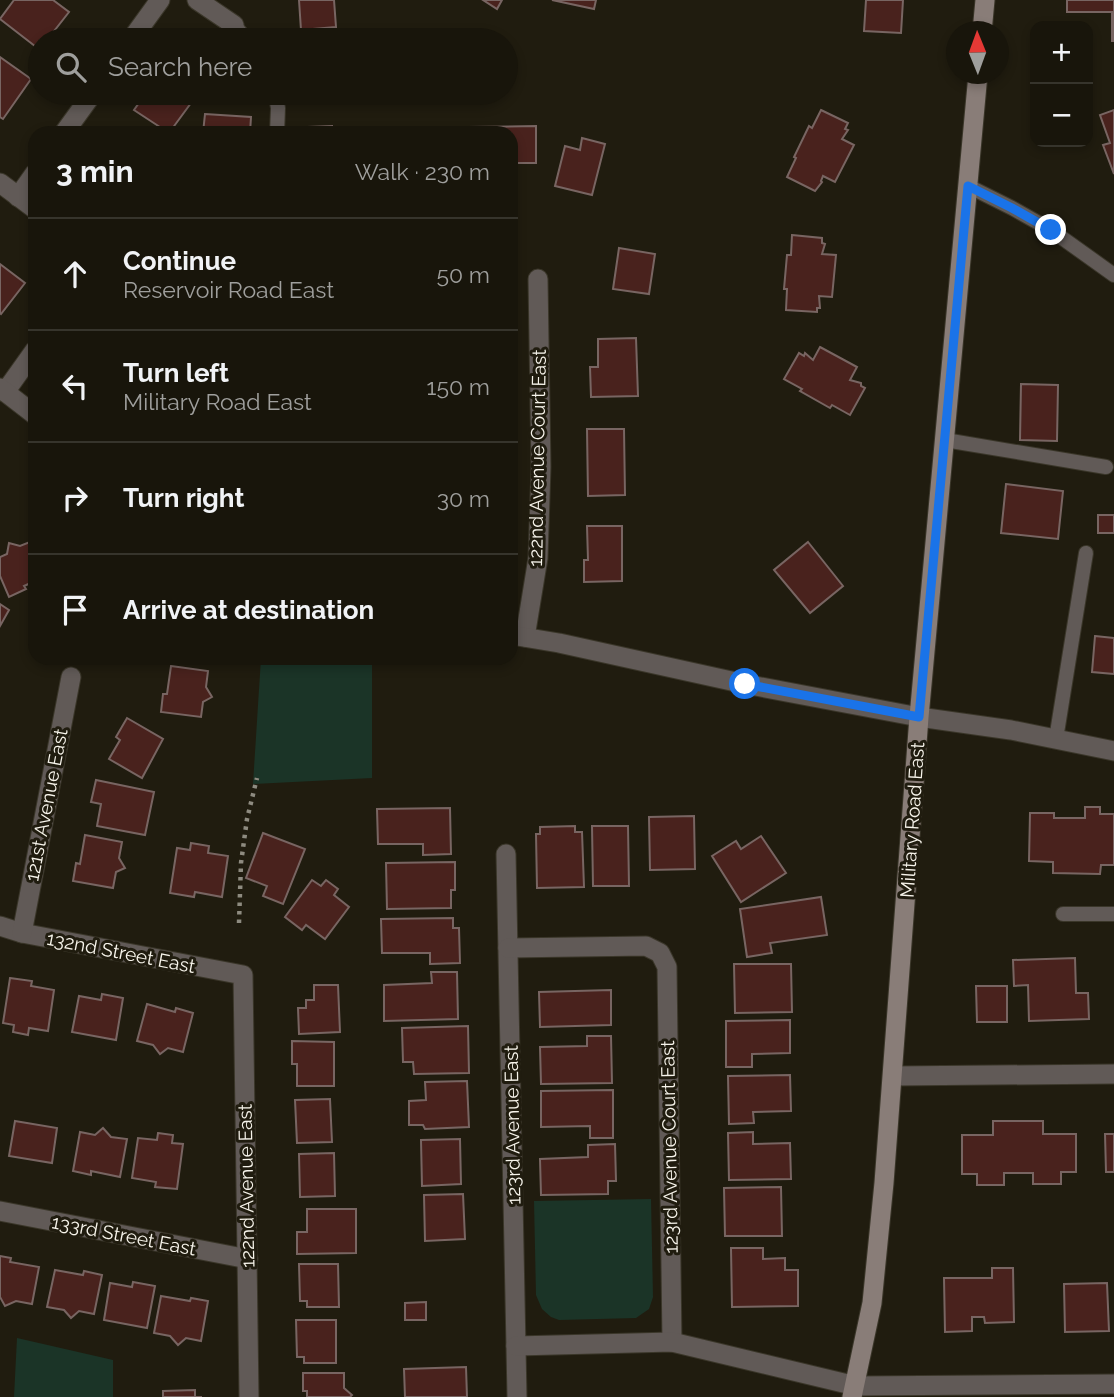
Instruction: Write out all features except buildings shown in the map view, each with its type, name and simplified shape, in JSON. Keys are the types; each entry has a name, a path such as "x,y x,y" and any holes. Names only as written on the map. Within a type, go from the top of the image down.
{"main road":[{"path":"983,21 985,0"},
{"name":"Military Road East","path":"854,1392 872,1303 893,1076 919,717 977,84"}],"street":[{"path":"140,28 160,0"},
{"path":"197,0 234,25"},
{"path":"69,126 84,105"},
{"path":"0,183 28,204"},
{"path":"18,197 28,183"},
{"name":"122nd Avenue Court East","path":"518,636 538,558 541,467 538,279"},
{"path":"28,359 3,390 28,410"},
{"path":"518,636 745,684 919,717 1011,730 1114,751"},
{"name":"121st Avenue East","path":"22,933 71,677"},
{"name":"123rd Avenue East","path":"506,853 517,1397"},
{"name":"132nd Street East","path":"0,926 22,933 243,975"},
{"name":"123rd Avenue Court East","path":"508,948 646,946 660,953 667,967 672,1342"},
{"name":"122nd Avenue East","path":"243,975 249,1397"},
{"path":"893,1076 1114,1074"},
{"name":"133rd Street East","path":"0,1211 248,1259"},
{"path":"516,1346 672,1342 854,1392 1114,1384"}],"lane":[{"path":"277,105 277,126"},
{"path":"968,186 1051,230 1114,275"},
{"path":"945,440 1106,467"},
{"path":"1056,739 1086,553"},
{"path":"1063,914 1114,914"}],"path":[{"path":"239,923 241,863 247,819 257,778"}],"green space":[{"path":"261,665 372,665 372,778 253,784"},
{"path":"651,1199 653,1297 649,1309 636,1318 559,1320 542,1309 536,1295 534,1201"},
{"path":"17,1338 113,1360 113,1397 14,1397"}],"route":[{"path":"745,684 919,717 968,186 1051,230"}]}
